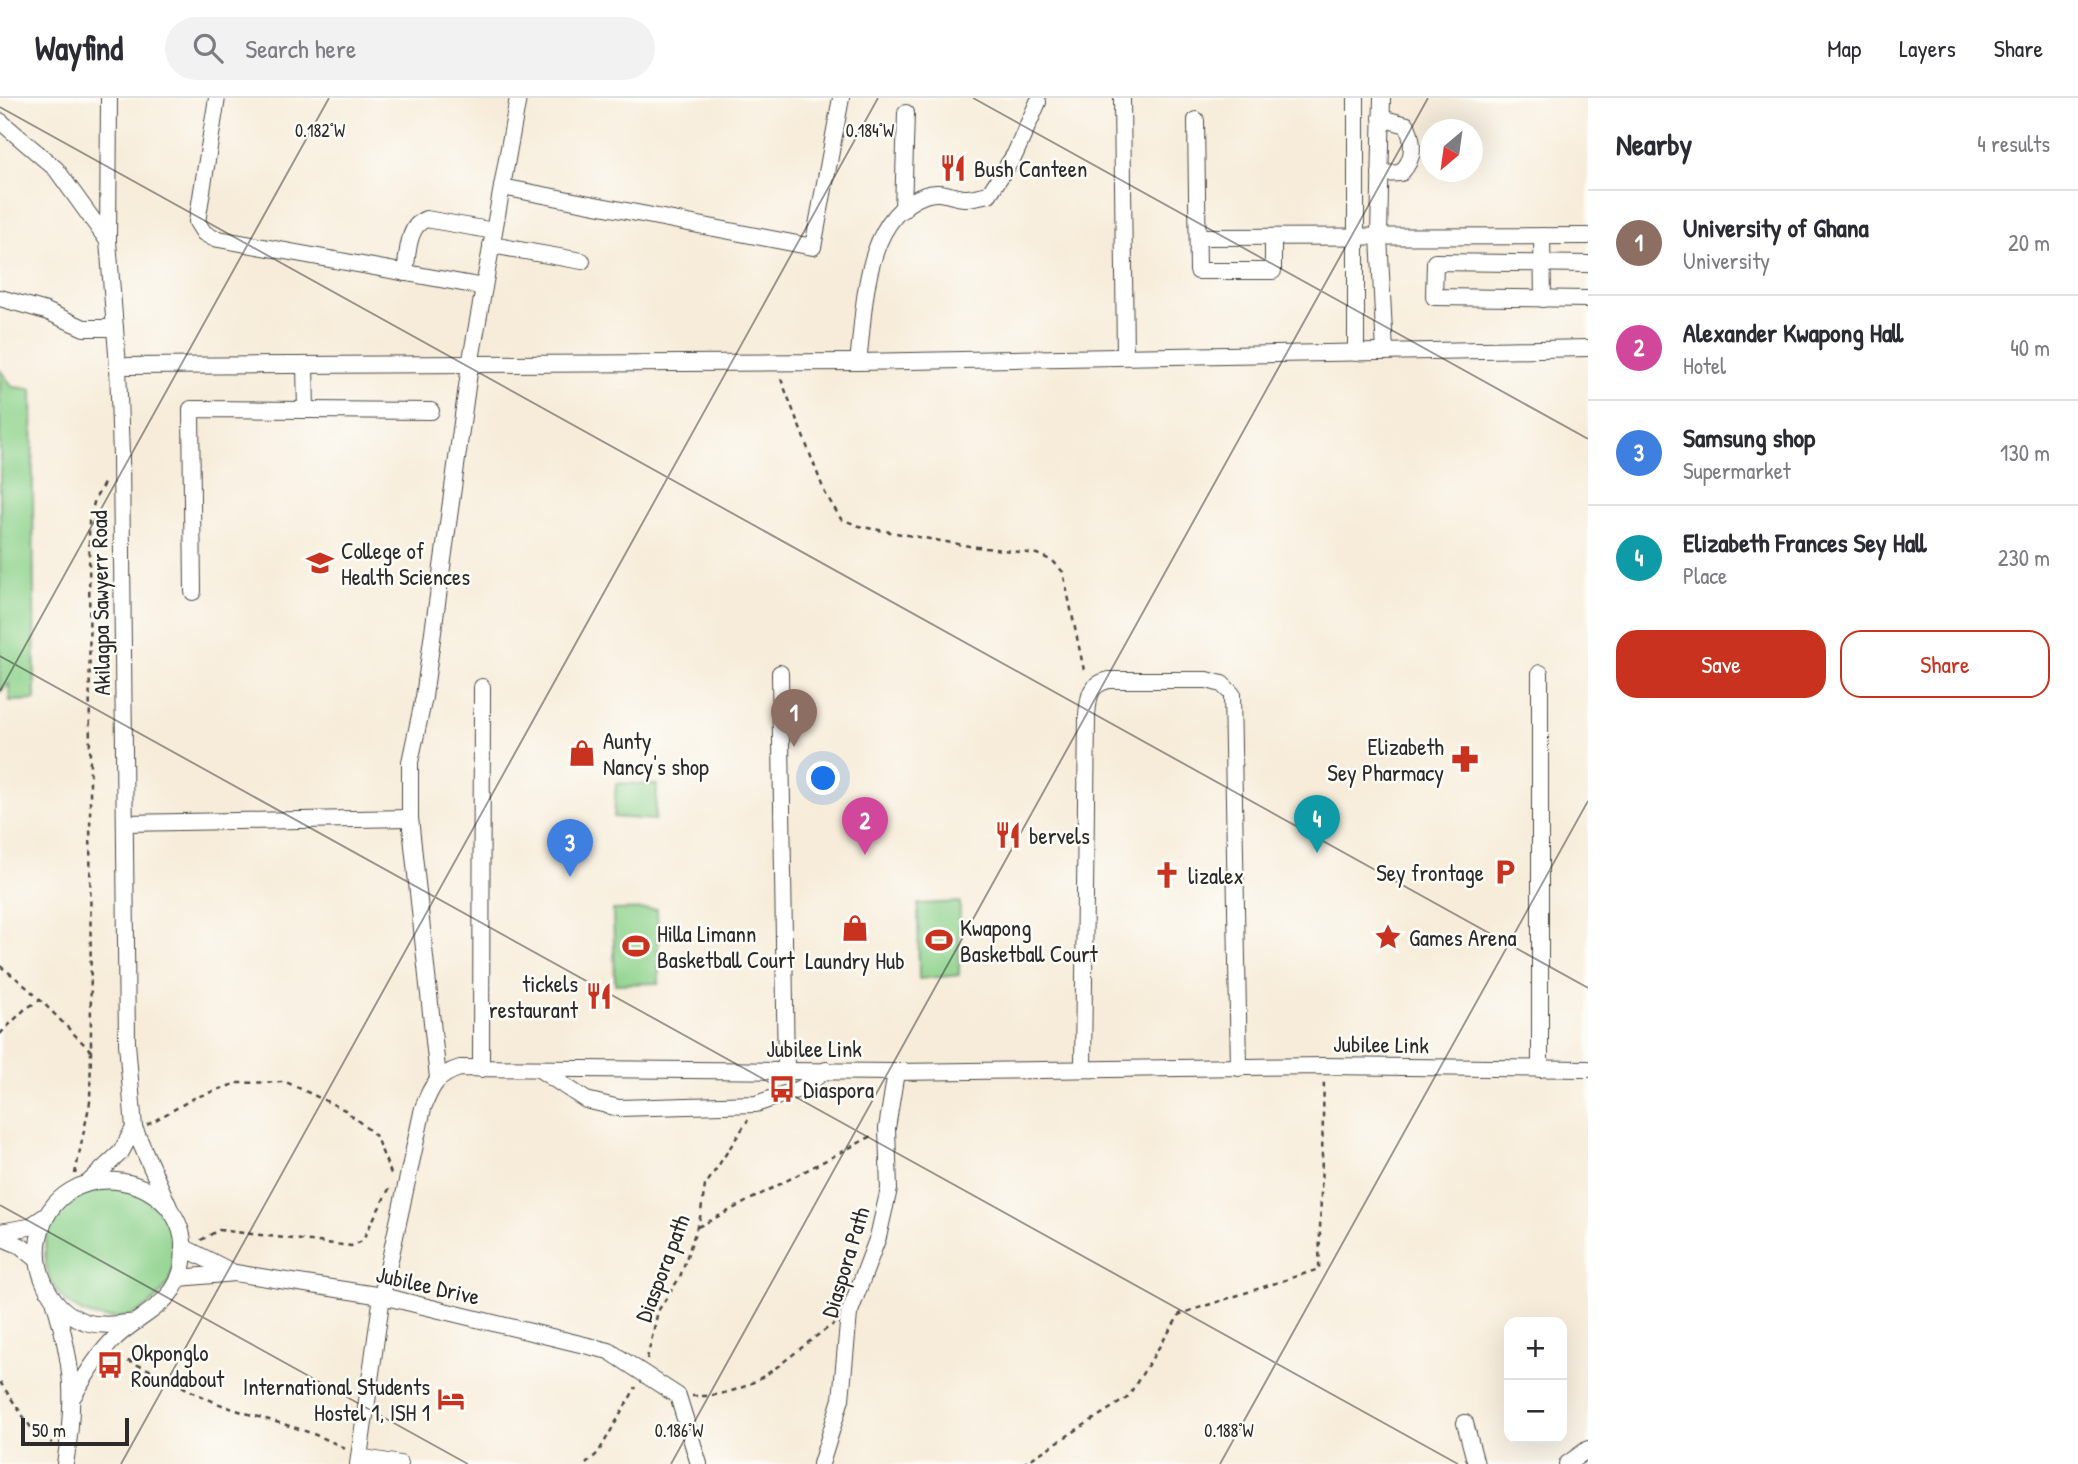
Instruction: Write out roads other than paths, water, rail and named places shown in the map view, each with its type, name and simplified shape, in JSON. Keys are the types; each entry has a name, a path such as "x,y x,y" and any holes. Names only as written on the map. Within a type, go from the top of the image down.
{"street":[{"name":"Akilagpa Sawyerr Road","path":"109,98 108,240 118,366 127,1043 134,1128 169,1207"},
{"path":"217,98 197,222 204,233 213,238 484,287"},
{"path":"400,1464 358,1461 383,1296 423,1108 438,1078 410,818 410,762 424,696 470,365 519,98"},
{"path":"502,187 813,247 841,98"},
{"path":"1122,98 1125,356"},
{"path":"1356,98 1356,353"},
{"path":"1367,98 1373,98"},
{"path":"1381,98 1379,236 1385,352"},
{"path":"858,362 872,256 883,232 903,210 924,195 945,192 966,198 989,194 1016,153 1038,102"},
{"path":"903,210 906,113"},
{"path":"1380,174 1401,173 1408,165 1413,149 1407,125 1381,118"},
{"path":"1196,120 1198,271 1273,271 1273,237"},
{"path":"0,121 56,169 108,240"},
{"path":"405,273 413,229 418,222 426,219 582,261"},
{"path":"1542,236 1543,299"},
{"path":"1198,237 1588,236"},
{"path":"1588,264 1435,262 1434,298 1588,299"},
{"path":"0,298 46,312 84,328 115,328"},
{"path":"118,366 858,362 1588,348"},
{"path":"305,366 306,410"},
{"path":"192,592 191,409 431,411"},
{"path":"780,673 786,1072"},
{"path":"1539,1069 1540,673"},
{"path":"1083,1068 1089,692 1096,683 1109,680 1207,680 1222,684 1232,694 1239,1068"},
{"path":"481,1069 482,687"},
{"path":"125,823 410,818"},
{"name":"Jubilee Link","path":"438,1078 460,1068 786,1072 1324,1066 1588,1069"},
{"path":"539,1069 572,1093 601,1105 756,1104 802,1088 826,1070"},
{"name":"Diaspora Path","path":"821,1464 841,1399 849,1314 878,1237 889,1189 887,1128 896,1072"},
{"path":"0,1234 29,1227 47,1215 71,1191 87,1183 121,1152 134,1128"},
{"path":"74,1395 112,1340 169,1297 179,1278 183,1247 177,1223 169,1207 148,1190 129,1182 108,1180 87,1183"},
{"path":"47,1215 41,1229 38,1260 43,1282 54,1300 64,1333 74,1395 66,1458"},
{"path":"0,1234 21,1245 38,1260"},
{"name":"Jubilee Drive","path":"183,1247 235,1273"},
{"name":"Jubilee Drive","path":"179,1278 235,1273 383,1296 609,1351 678,1396 699,1464"},
{"path":"54,1300 78,1320 107,1325 136,1322"},
{"path":"1465,1423 1476,1464"},
{"path":"1567,1464 1586,1455"}],"place":[{"name":"Bush Canteen","path":"953,168"},
{"name":"College of Health Sciences","path":"320,563"},
{"name":"University of Ghana","path":"794,747"},
{"name":"Aunty Nancy's shop","path":"582,753"},
{"name":"Elizabeth Sey Pharmacy","path":"1465,759"},
{"name":"bervels","path":"1008,835"},
{"name":"Elizabeth Frances Sey Hall","path":"1317,853"},
{"name":"Alexander Kwapong Hall","path":"865,855"},
{"name":"Sey frontage","path":"1505,872"},
{"name":"lizalex","path":"1167,875"},
{"name":"Samsung shop","path":"570,877"},
{"name":"Laundry Hub","path":"855,928"},
{"name":"Games Arena","path":"1388,937"},
{"name":"Kwapong Basketball Court","path":"939,940"},
{"name":"Hilla Limann Basketball Court","path":"636,946"},
{"name":"tickels restaurant","path":"599,996"},
{"name":"Diaspora","path":"782,1089"},
{"name":"Okponglo Roundabout","path":"110,1365"},
{"name":"International Students Hostel 1, ISH 1","path":"451,1399"}]}
